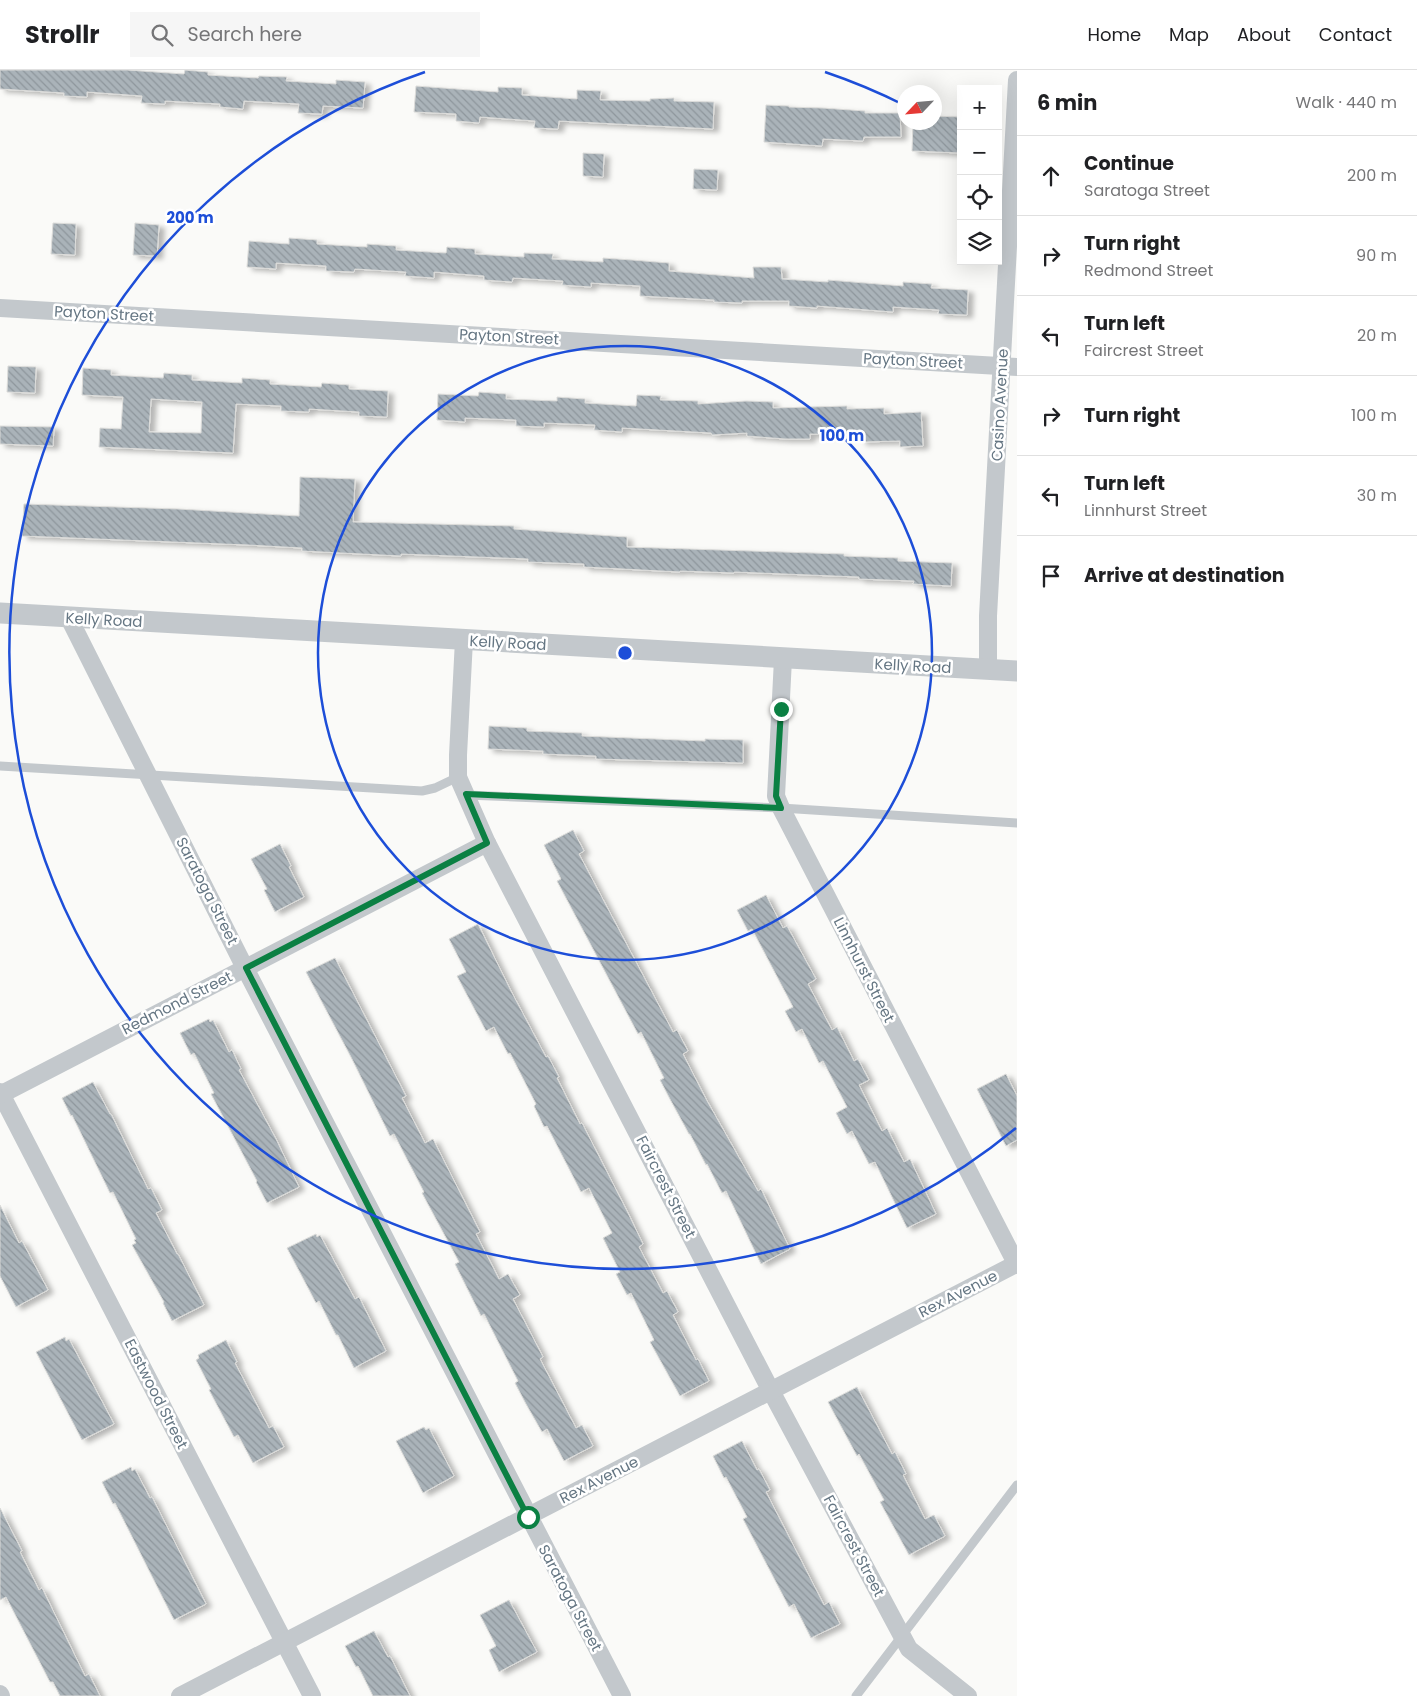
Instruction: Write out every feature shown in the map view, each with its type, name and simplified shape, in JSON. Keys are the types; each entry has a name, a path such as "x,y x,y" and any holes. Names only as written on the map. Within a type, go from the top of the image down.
{"street":[{"name":"Casino Avenue","path":"988,670 988,616 1010,366 1017,80"},
{"name":"Payton Street","path":"0,308 1010,366"},
{"name":"Kelly Road","path":"0,613 1017,672"},
{"name":"Saratoga Street","path":"69,618 246,968 622,1696"},
{"name":"Faircrest Street","path":"464,640 458,777 487,843 771,1391 901,1635 909,1648 968,1696"},
{"name":"Linnhurst Street","path":"783,659 776,796 1017,1264"},
{"name":"Redmond Street","path":"0,1094 487,843"},
{"name":"Eastwood Street","path":"0,1094 312,1696"},
{"name":"Rex Avenue","path":"180,1696 1017,1264"}],"lane":[{"path":"0,766 422,791 435,788 458,777"},
{"path":"466,794 781,808 1017,823"},
{"path":"856,1696 1017,1485"}],"building":[{"path":"0,70 127,70 184,74 185,70 208,72 208,75 258,78 259,76 287,77 286,81 336,84 336,80 365,82 363,108 323,106 322,114 298,113 299,104 244,101 243,109 220,107 220,104 165,101 165,104 141,103 142,96 87,92 87,97 64,96 64,93 0,89"},
{"path":"416,86 498,92 498,87 522,88 522,95 577,99 577,90 601,91 600,100 650,101 650,99 674,98 674,101 714,102 713,129 559,121 558,129 534,128 535,121 480,117 479,123 456,121 456,114 414,112"},
{"path":"766,105 865,111 865,113 897,113 897,130 901,130 901,137 864,137 863,141 823,139 822,146 764,142"},
{"path":"942,116 957,117 957,153 912,151 913,130 942,130"},
{"path":"583,153 604,154 603,177 583,176"},
{"path":"694,169 718,170 717,190 693,189"},
{"path":"53,223 76,224 75,255 51,254"},
{"path":"135,223 159,225 157,256 133,255"},
{"path":"289,238 317,240 317,244 367,247 367,244 396,246 396,250 446,253 447,247 475,249 475,254 524,257 524,253 553,254 552,259 603,262 603,258 669,263 669,271 754,278 753,267 781,267 782,279 828,282 828,280 903,286 903,282 932,284 931,288 968,290 967,315 938,314 939,310 893,307 893,312 817,306 817,308 789,306 789,301 714,302 714,300 640,296 640,286 591,283 591,287 562,285 563,281 513,278 512,282 484,280 484,276 434,272 434,278 405,276 406,272 355,269 354,272 326,271 326,266 276,263 276,269 247,267 249,241 289,244"},
{"path":"8,366 36,367 35,393 7,392"},
{"path":"83,368 111,370 111,375 163,378 164,373 192,375 192,380 242,383 242,378 270,380 270,384 321,387 322,383 349,385 349,389 388,391 387,417 359,416 359,412 309,409 309,412 281,411 281,406 236,404 233,453 99,447 100,428 121,429 123,397 82,395","holes":["151,399 202,402 201,433 149,432"]},
{"path":"479,392 506,394 506,399 557,401 557,397 585,399 585,403 636,406 637,395 661,396 660,400 698,401 698,404 746,401 773,402 773,408 847,406 847,409 884,408 884,414 921,412 923,446 900,447 900,441 861,442 861,435 810,434 810,439 785,439 747,436 747,433 712,435 711,433 622,428 622,432 594,430 595,425 544,423 544,427 516,426 516,420 465,418 465,422 437,420 438,394 478,396"},
{"path":"0,426 54,427 53,446 0,444"},
{"path":"300,477 355,479 353,522 514,526 514,529 627,537 627,547 844,554 844,556 898,558 898,561 952,563 951,586 913,584 914,581 859,579 859,577 734,572 680,572 584,567 584,564 528,562 528,559 401,554 401,556 302,551 302,548 248,545 22,536 24,504 179,509 299,516"},
{"path":"489,726 527,728 527,731 582,733 582,736 705,741 705,739 743,740 743,763 596,759 596,756 543,754 543,751 488,749"},
{"path":"573,830 584,851 579,854 673,1032 677,1030 688,1051 683,1054 706,1099 758,1191 761,1189 790,1249 761,1264 726,1191 722,1193 671,1101 660,1080 664,1078 641,1032 638,1034 557,881 561,879 544,845"},
{"path":"280,844 304,897 275,912 264,890 267,889 251,859"},
{"path":"766,895 783,928 787,926 816,979 808,984 832,1030 837,1027 854,1061 858,1059 869,1080 859,1085 882,1131 887,1128 904,1162 910,1159 936,1214 907,1228 875,1162 869,1164 852,1131 847,1134 836,1113 847,1107 823,1061 819,1063 802,1029 796,1032 785,1011 793,1007 752,929 748,931 737,910"},
{"path":"478,924 511,991 546,1057 548,1056 559,1077 557,1078 580,1124 582,1123 627,1211 643,1244 639,1247 663,1293 667,1291 678,1312 673,1315 709,1381 680,1396 650,1342 654,1340 631,1293 627,1295 616,1274 620,1272 603,1238 612,1233 589,1188 581,1192 547,1126 544,1127 534,1106 536,1104 510,1053 508,1054 494,1027 486,1031 457,976 466,972 449,939"},
{"path":"335,958 406,1096 402,1098 425,1143 433,1139 480,1232 476,1234 499,1279 508,1274 520,1295 513,1299 543,1357 540,1359 576,1428 582,1425 593,1446 564,1461 547,1429 542,1432 526,1404 515,1383 518,1381 484,1314 481,1316 455,1264 459,1262 422,1193 424,1192 394,1134 390,1136 306,972"},
{"path":"209,1019 210,1022 213,1020 229,1052 232,1050 241,1069 239,1070 299,1187 267,1203 211,1094 214,1093 194,1053 191,1055 180,1033"},
{"path":"1006,1074 1017,1096 1017,1140 1006,1146 977,1089"},
{"path":"93,1082 148,1189 151,1188 162,1210 156,1213 204,1305 172,1321 164,1302 132,1245 136,1243 134,1240 136,1239 113,1192 110,1193 62,1098"},
{"path":"0,1205 19,1243 22,1241 48,1290 16,1307 0,1276"},
{"path":"316,1234 317,1237 320,1235 355,1299 359,1297 386,1351 354,1368 338,1335 336,1335 319,1301 316,1303 287,1248"},
{"path":"65,1337 66,1341 69,1339 114,1424 82,1440 36,1352"},
{"path":"226,1340 237,1362 235,1363 269,1428 273,1426 284,1447 253,1463 238,1435 234,1437 209,1390 211,1389 196,1360 199,1358 198,1355"},
{"path":"857,1387 892,1454 895,1452 906,1474 903,1475 925,1519 934,1515 945,1536 909,1555 880,1502 884,1500 859,1454 857,1456 828,1402"},
{"path":"424,1427 426,1430 429,1428 454,1476 423,1493 396,1441"},
{"path":"742,1441 770,1490 766,1492 824,1605 829,1602 840,1624 811,1638 794,1604 789,1607 743,1519 747,1517 713,1456"},
{"path":"131,1467 132,1471 135,1469 150,1498 152,1497 206,1604 174,1620 115,1503 113,1504 102,1482"},
{"path":"0,1508 39,1590 42,1588 85,1676 89,1674 100,1696 60,1696 53,1682 50,1682 6,1597 0,1600"},
{"path":"509,1600 537,1652 499,1672 489,1650 496,1646 480,1615"},
{"path":"374,1631 388,1657 390,1656 410,1696 373,1696 358,1666 356,1667 345,1646"}],"route":[{"path":"528,1517 246,968 487,843 466,794 781,808 776,796 781,709"}]}
